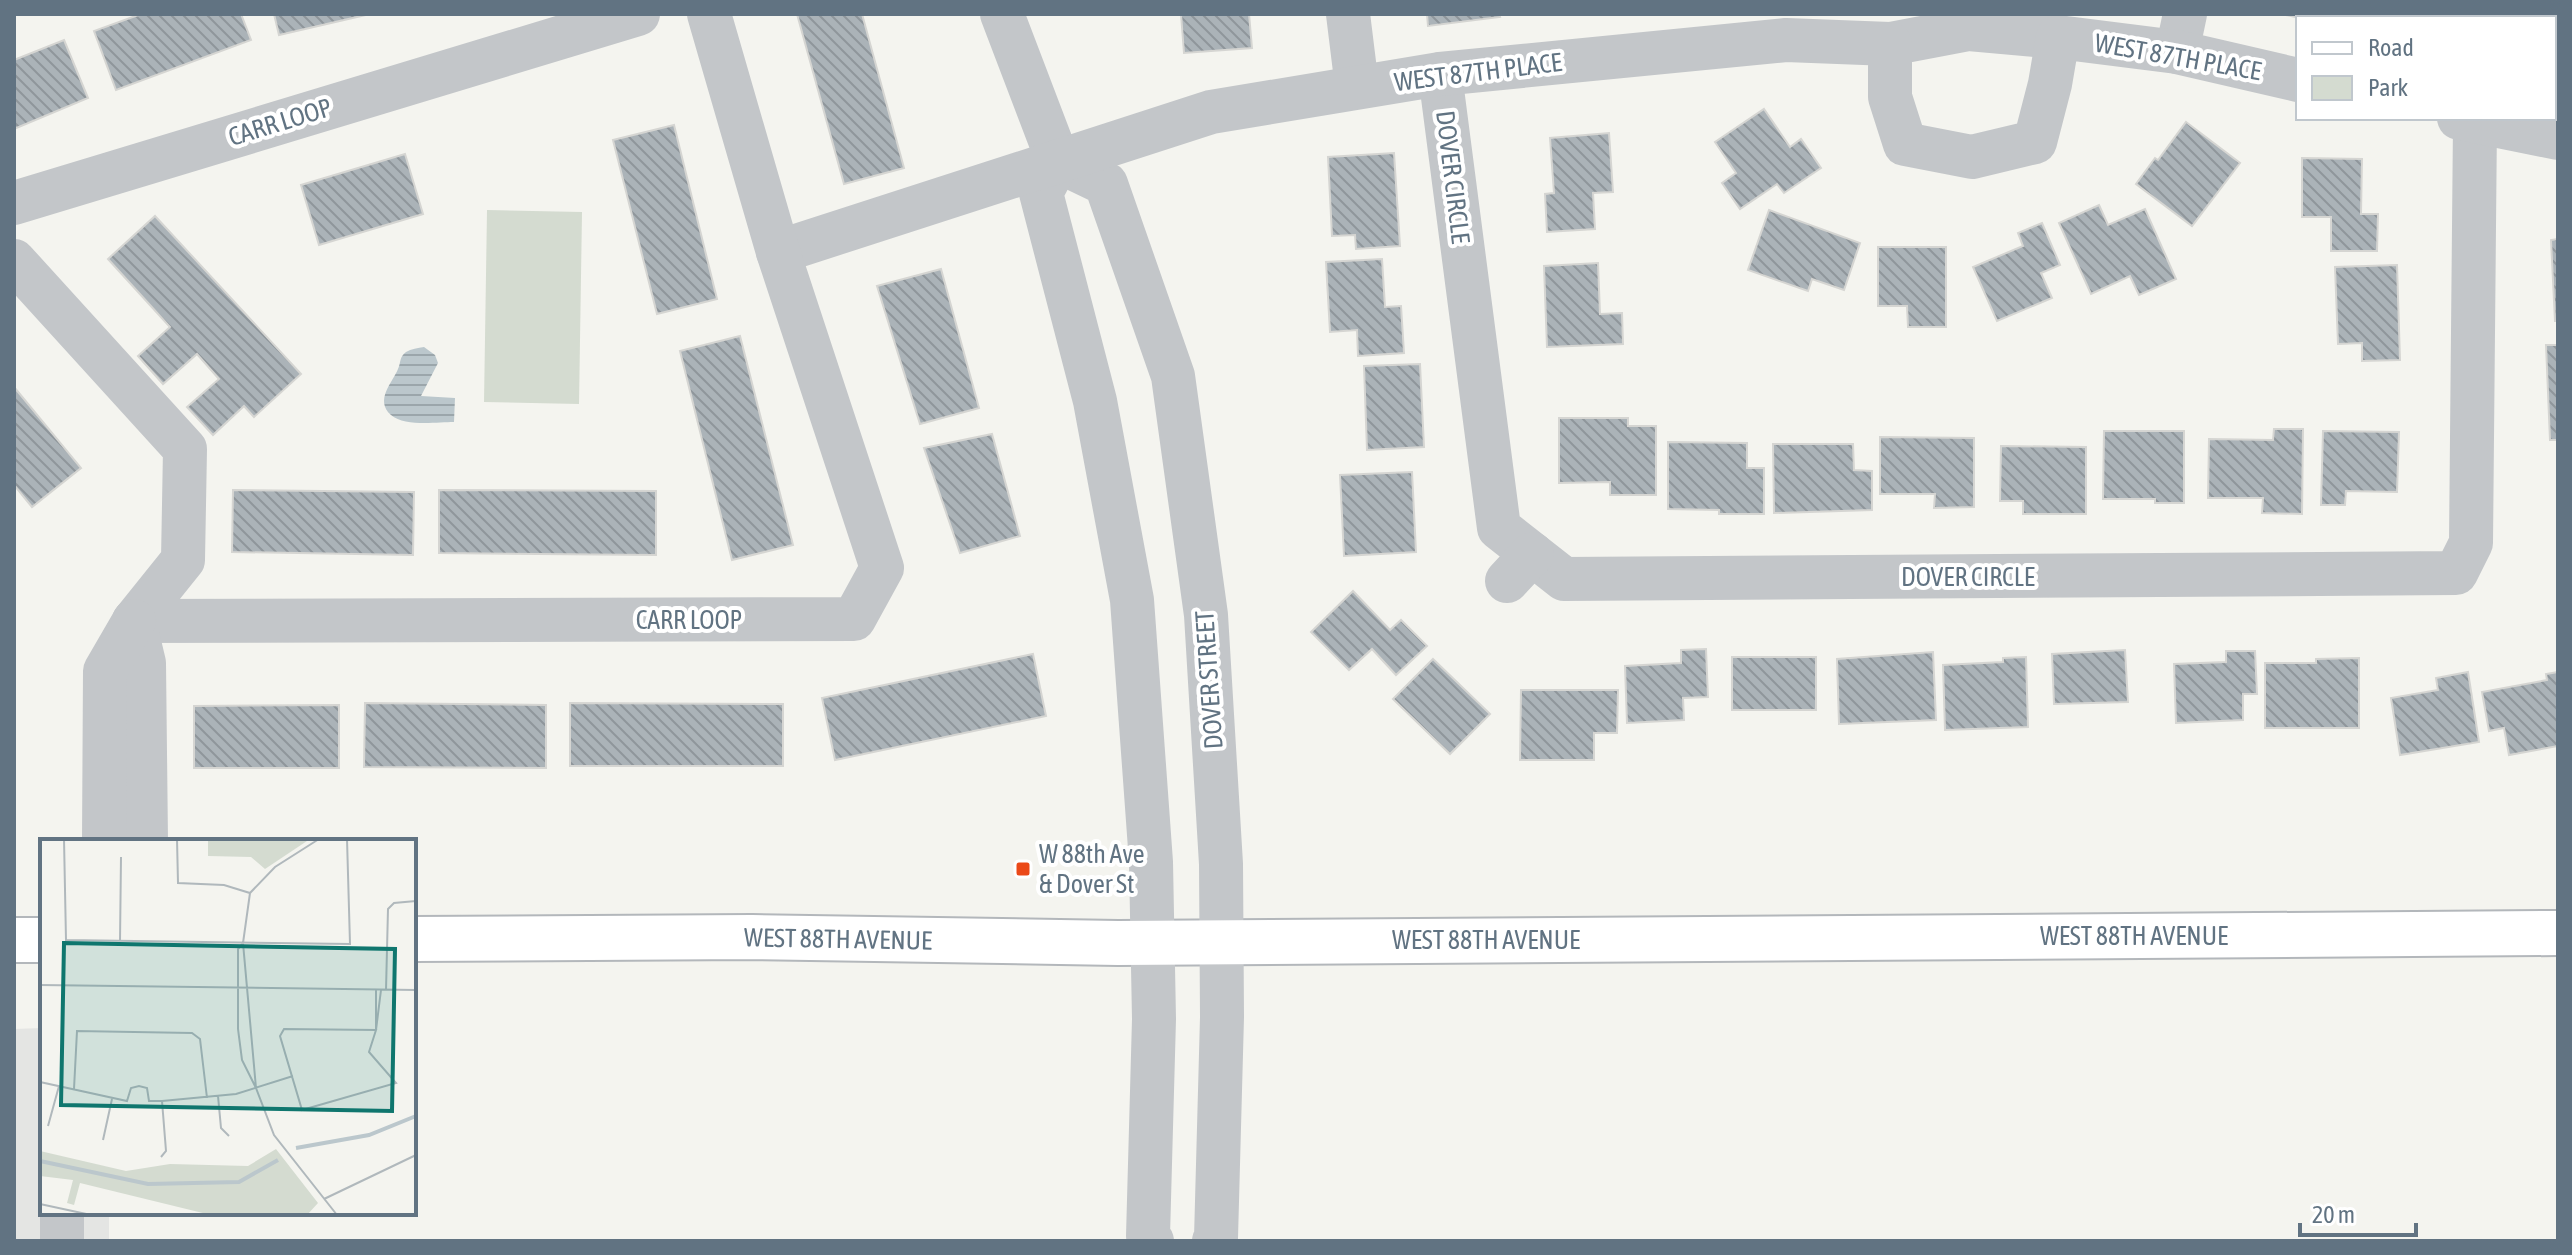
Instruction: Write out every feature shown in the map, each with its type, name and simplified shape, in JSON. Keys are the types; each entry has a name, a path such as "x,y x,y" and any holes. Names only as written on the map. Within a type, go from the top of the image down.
{"main road":[{"name":"WEST 88TH AVENUE","path":"416,939 752,937 1222,942 2558,933"},
{"path":"14,940 40,940"}],"street":[{"name":"CARR LOOP","path":"14,203 638,14"},
{"name":"CARR LOOP","path":"134,621 854,619 882,568 778,252 709,14"},
{"path":"1002,14 1067,158"},
{"path":"1348,14 1357,87"},
{"name":"WEST 87TH PLACE","path":"1067,158 1211,112 1440,74 1785,27 1890,44 1969,29 2058,37 2181,33 2296,79"},
{"name":"WEST 87TH PLACE","path":"1890,44 1890,97 1905,144 1972,157 2035,142 2058,37"},
{"name":"DOVER CIRCLE","path":"1440,74 1499,528 1520,568 1564,579 2456,573 2471,543 2467,120"},
{"path":"2467,120 2558,138"},
{"path":"778,252 1067,158"},
{"path":"1067,158 1041,193 1095,401 1132,600 1151,862 1154,1019 1148,1236 1152,1241"},
{"name":"DOVER STREET","path":"1067,158 1106,184 1173,376 1206,615 1221,864 1222,942 1214,1241"},
{"path":"14,261 185,449 183,560 134,621 105,671 104,839"},
{"path":"134,621 144,663 146,839"},
{"path":"62,1215 62,1241"}],"shaded area":[{"path":"424,347 435,355 438,363 421,396 455,398 454,422 404,421 386,409 384,397 402,356 410,350"},
{"path":"40,1028 40,1215 109,1215 109,1241 14,1241 14,1029"}],"green space":[{"path":"487,210 582,212 579,404 484,402"}],"building":[{"path":"141,14 241,14 251,40 116,90 94,31"},
{"path":"274,14 370,14 279,35"},
{"path":"797,14 862,14 904,168 844,184"},
{"path":"1181,14 1249,14 1252,48 1184,53"},
{"path":"1427,14 1499,14 1500,17 1428,26"},
{"path":"2281,14 2346,14 2346,16 2296,17"},
{"path":"2492,14 2547,14 2546,16"},
{"path":"64,40 88,98 14,129 14,60"},
{"path":"1764,109 1790,147 1801,139 1821,168 1784,193 1777,184 1740,209 1722,183 1736,173 1715,142"},
{"path":"2186,122 2240,163 2192,226 2136,184"},
{"path":"674,125 717,299 657,314 613,140"},
{"path":"1609,133 1613,192 1593,193 1595,229 1547,232 1545,194 1554,193 1550,138"},
{"path":"1394,153 1400,246 1356,249 1355,235 1332,236 1328,157"},
{"path":"405,154 423,214 319,245 301,185"},
{"path":"2302,158 2362,159 2361,214 2378,214 2377,251 2331,251 2331,217 2302,217"},
{"path":"2099,205 2108,225 2145,209 2176,279 2139,295 2130,276 2091,294 2059,223"},
{"path":"1769,210 1860,243 1844,290 1812,279 1808,291 1748,270"},
{"path":"155,216 301,374 254,417 244,406 213,435 187,407 219,379 197,354 163,384 138,356 170,327 108,259"},
{"path":"2042,223 2060,265 2041,273 2052,298 1997,321 1973,267 2023,246 2018,233"},
{"path":"2558,239 2558,321 2555,321 2551,240"},
{"path":"1878,247 1946,247 1946,327 1908,327 1907,306 1878,306"},
{"path":"1382,259 1385,307 1401,306 1404,353 1358,356 1357,330 1330,332 1326,262"},
{"path":"1598,263 1600,314 1622,313 1623,344 1547,347 1544,266"},
{"path":"2397,265 2400,360 2362,361 2362,343 2338,344 2335,267"},
{"path":"941,269 979,408 920,424 877,286"},
{"path":"740,336 793,545 732,560 680,351"},
{"path":"2546,345 2558,345 2558,440 2550,440"},
{"path":"1420,364 1424,447 1367,450 1364,366"},
{"path":"14,387 81,468 32,507 14,485"},
{"path":"1559,418 1628,418 1628,426 1656,426 1656,495 1610,495 1610,482 1559,483"},
{"path":"2274,429 2303,429 2302,514 2262,513 2263,498 2208,498 2209,439 2273,440"},
{"path":"2104,431 2184,431 2184,503 2155,503 2155,499 2103,499"},
{"path":"2323,431 2399,432 2397,492 2346,491 2345,505 2321,505"},
{"path":"992,434 1020,536 960,553 924,448"},
{"path":"1880,437 1974,438 1974,507 1934,508 1935,494 1880,494"},
{"path":"1668,442 1747,443 1747,468 1764,468 1764,514 1668,509"},
{"path":"1773,444 1853,444 1854,470 1872,471 1872,510 1774,513"},
{"path":"2001,446 2086,447 2086,514 2023,514 2023,501 2000,501"},
{"path":"1412,472 1416,552 1344,556 1340,475"},
{"path":"233,490 414,492 413,555 232,552"},
{"path":"439,490 656,491 656,555 439,553"},
{"path":"1353,591 1390,630 1401,620 1427,646 1396,675 1372,649 1349,670 1311,632"},
{"path":"1706,649 1708,697 1683,698 1684,720 1627,723 1625,666 1681,663 1681,650"},
{"path":"2125,650 2128,702 2054,704 2052,654"},
{"path":"2226,651 2255,651 2257,694 2243,694 2243,720 2176,723 2174,664 2226,662"},
{"path":"1933,652 1936,720 1839,724 1837,659"},
{"path":"1033,654 1046,716 835,760 822,698"},
{"path":"1732,657 1816,657 1816,710 1732,710"},
{"path":"2026,657 2028,727 1945,730 1943,665 2003,662 2003,658"},
{"path":"2359,658 2359,728 2265,728 2265,663 2316,663 2316,659"},
{"path":"1433,659 1490,714 1450,754 1393,699"},
{"path":"2468,672 2479,742 2400,755 2391,698 2438,690 2436,678"},
{"path":"2558,672 2558,746 2509,755 2504,728 2489,731 2482,692 2547,680 2546,674"},
{"path":"1521,690 1618,690 1617,733 1594,733 1594,760 1520,760"},
{"path":"365,703 546,705 546,768 364,767"},
{"path":"570,703 783,704 783,766 570,766"},
{"path":"339,705 339,768 194,768 194,706"}],"place":[{"name":"W 88th Ave & Dover St","path":"1023,869"}]}
